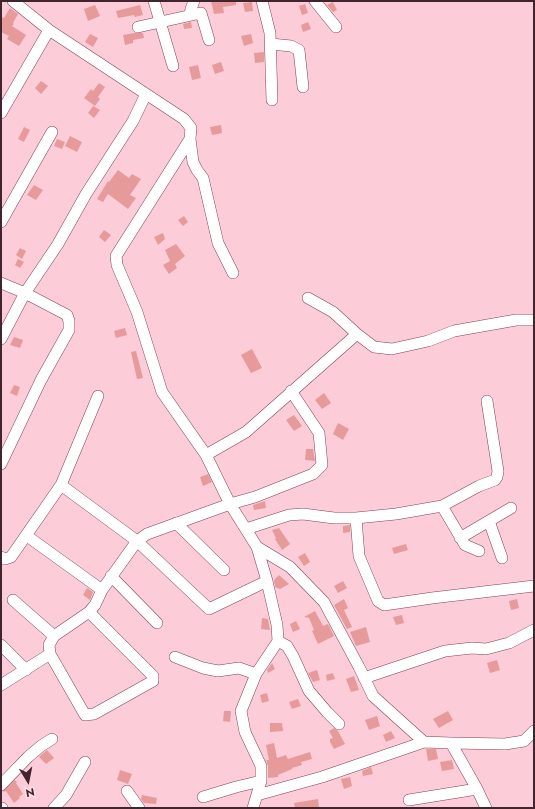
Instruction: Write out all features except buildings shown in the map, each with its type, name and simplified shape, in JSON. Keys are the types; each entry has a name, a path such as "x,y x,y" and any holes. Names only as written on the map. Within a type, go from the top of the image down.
{"street":[{"path":"13,1 49,30 184,119 191,128 190,139 193,162 196,170 203,178 218,243 233,273"},
{"path":"154,1 173,66"},
{"path":"190,15 194,1"},
{"path":"262,1 270,33 272,100"},
{"path":"315,1 336,27"},
{"path":"138,27 201,13 209,40"},
{"path":"1,113 49,30"},
{"path":"271,44 291,46 299,50 303,87"},
{"path":"1,339 25,293 58,244 86,194 133,121 146,94"},
{"path":"1,222 52,132"},
{"path":"190,139 116,256 117,265 137,312 162,392 206,455 230,504 257,547 267,581 277,625 278,641 256,674 241,711 245,732 261,766 261,781 253,808"},
{"path":"1,283 25,293 67,315 69,321 69,330 41,380 1,464"},
{"path":"308,298 333,312 374,347 392,348 428,341 454,331 516,320 534,320"},
{"path":"206,455 246,432 357,334"},
{"path":"89,612 153,676 153,681 94,714 85,715 50,654 49,644 54,636 89,612 95,605 111,576 136,541 147,534 176,523 255,497 313,474 322,465 319,433 291,391"},
{"path":"1,557 5,559 11,557 61,485 98,396"},
{"path":"246,529 289,515 303,514 334,518 356,518 396,514 442,506 479,486 495,480 498,471 487,401"},
{"path":"61,485 136,541 209,609 267,581"},
{"path":"442,506 465,546 479,551"},
{"path":"460,538 511,508"},
{"path":"356,518 359,556 378,601 384,605 534,586"},
{"path":"489,521 502,558"},
{"path":"176,523 224,570"},
{"path":"27,536 102,590"},
{"path":"257,547 290,567 324,602 373,696 424,742"},
{"path":"111,576 157,623"},
{"path":"12,600 54,636"},
{"path":"364,678 445,650 472,648 486,649 509,643 534,630"},
{"path":"278,641 287,646 294,656 309,691 339,724"},
{"path":"1,645 26,670"},
{"path":"1,685 50,654"},
{"path":"175,657 203,668 218,671 239,668 256,674"},
{"path":"257,795 322,777 424,742 505,744 524,741 534,731"},
{"path":"1,785 28,757 52,739"},
{"path":"451,743 477,789 485,807"},
{"path":"54,808 66,795 85,762"},
{"path":"203,797 236,786 261,781"},
{"path":"409,800 477,789"},
{"path":"127,790 139,808"}]}
